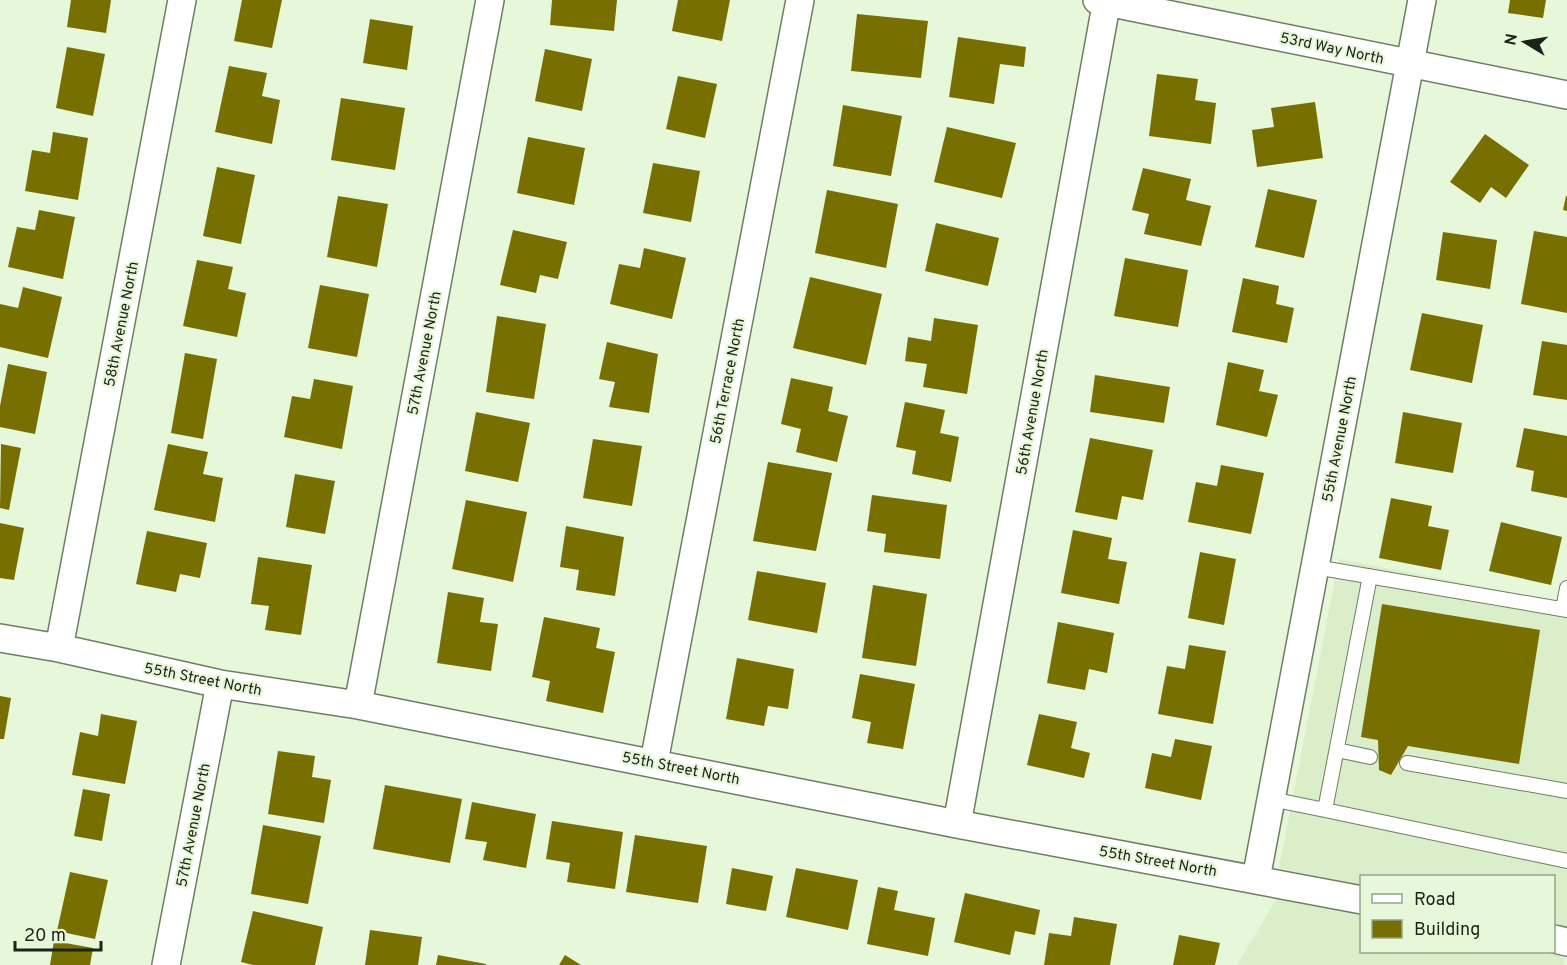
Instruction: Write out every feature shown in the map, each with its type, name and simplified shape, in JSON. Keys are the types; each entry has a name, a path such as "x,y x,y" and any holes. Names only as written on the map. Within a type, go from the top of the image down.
{"street":[{"name":"58th Avenue North","path":"59,648 182,0"},
{"name":"57th Avenue North","path":"358,705 490,0"},
{"name":"56th Terrace North","path":"654,762 800,0"},
{"name":"55th Avenue North","path":"1256,879 1422,0"},
{"name":"53rd Way North","path":"1103,1 1567,95"},
{"name":"56th Avenue North","path":"957,824 1103,1"},
{"name":"55th Street North","path":"0,638 59,648 220,684 358,705 957,824 1360,900"},
{"name":"57th Avenue North","path":"166,965 220,684"}],"lane":[{"path":"1315,567 1565,609 1567,588"},
{"path":"1325,810 1370,576"},
{"path":"1337,750 1370,757"},
{"path":"1407,763 1567,791"},
{"path":"1271,799 1567,861"}],"shaded area":[{"path":"1339,559 1567,603 1567,927 1555,924 1555,875 1360,875 1360,885 1279,868"},
{"path":"1277,898 1360,915 1360,953 1545,953 1565,957 1564,965 1237,965"}],"building":[{"path":"71,0 111,0 106,33 67,27"},
{"path":"242,0 282,0 272,48 234,41"},
{"path":"552,0 617,0 614,31 550,25"},
{"path":"678,0 730,0 722,41 672,31"},
{"path":"1510,0 1546,0 1543,18 1508,13"},
{"path":"857,14 928,21 921,78 851,71"},
{"path":"370,19 413,26 407,70 363,63"},
{"path":"958,37 1026,47 1024,67 1000,64 994,104 949,97"},
{"path":"67,47 105,54 93,116 56,108"},
{"path":"545,49 592,59 582,111 535,101"},
{"path":"229,66 267,73 262,96 280,100 272,144 215,132"},
{"path":"1157,74 1198,79 1195,100 1216,103 1211,144 1149,136"},
{"path":"678,76 717,84 705,138 666,129"},
{"path":"341,98 405,108 395,170 331,160"},
{"path":"1315,102 1323,158 1257,167 1252,130 1274,127 1271,108"},
{"path":"843,105 902,116 891,176 833,166"},
{"path":"947,127 1016,143 1002,198 934,182"},
{"path":"53,132 88,138 78,200 25,191 32,150 50,153"},
{"path":"1485,134 1529,165 1506,198 1491,187 1480,203 1450,182"},
{"path":"528,137 585,148 574,205 517,193"},
{"path":"653,163 700,171 691,222 643,213"},
{"path":"217,167 255,175 241,244 203,236"},
{"path":"1143,168 1191,179 1186,200 1211,206 1201,246 1144,234 1149,214 1132,210"},
{"path":"1268,189 1317,200 1304,258 1255,247"},
{"path":"827,190 898,204 886,268 815,253"},
{"path":"338,196 388,204 377,267 327,257"},
{"path":"1567,196 1567,211 1563,210"},
{"path":"39,210 75,217 63,279 8,267 17,227 35,230"},
{"path":"936,223 999,238 988,286 925,271"},
{"path":"513,230 567,242 558,279 540,275 536,293 500,285"},
{"path":"1534,231 1567,237 1567,313 1521,304"},
{"path":"1443,232 1497,240 1490,289 1436,280"},
{"path":"644,248 686,258 672,319 610,304 619,264 640,268"},
{"path":"1125,258 1188,270 1178,327 1114,316"},
{"path":"197,260 233,267 228,289 246,293 237,337 183,326"},
{"path":"810,277 882,294 866,365 793,348"},
{"path":"1243,278 1279,286 1276,304 1294,308 1287,343 1232,332"},
{"path":"320,285 369,294 357,357 308,348"},
{"path":"23,287 62,297 48,358 0,347 0,304 18,308"},
{"path":"1422,313 1483,325 1472,383 1410,370"},
{"path":"497,316 546,324 534,399 486,392"},
{"path":"934,318 978,325 967,394 923,387 927,364 905,361 908,337 931,341"},
{"path":"1542,341 1567,345 1567,400 1533,395"},
{"path":"607,342 658,354 649,413 609,407 615,382 599,379"},
{"path":"185,353 217,359 203,439 171,433"},
{"path":"1228,362 1264,370 1259,391 1278,395 1267,437 1216,425"},
{"path":"8,364 47,372 35,434 0,427 0,406"},
{"path":"1095,375 1170,387 1164,423 1090,412"},
{"path":"791,378 833,387 828,411 848,416 837,462 796,452 801,429 781,424"},
{"path":"314,379 353,386 342,449 284,437 292,396 310,399"},
{"path":"905,402 945,410 940,433 959,437 951,482 912,474 916,451 896,447"},
{"path":"476,412 530,423 518,482 465,471"},
{"path":"1403,412 1462,423 1453,473 1395,463"},
{"path":"1524,428 1567,436 1567,498 1531,491 1534,471 1516,467"},
{"path":"1090,438 1153,450 1143,500 1122,496 1117,520 1075,512"},
{"path":"593,439 642,446 632,506 583,498"},
{"path":"1,444 21,448 9,510 0,508"},
{"path":"168,444 208,452 203,474 223,478 215,522 154,510"},
{"path":"768,462 832,473 816,551 753,541"},
{"path":"1221,465 1264,473 1251,534 1188,522 1196,482 1217,486"},
{"path":"295,474 335,481 325,534 286,527"},
{"path":"872,495 947,505 940,559 884,552 886,534 867,531"},
{"path":"1391,498 1432,506 1428,526 1449,530 1441,570 1379,558"},
{"path":"466,500 527,512 513,582 452,569"},
{"path":"1501,522 1562,537 1551,585 1489,571"},
{"path":"0,523 24,528 14,580 0,578"},
{"path":"566,526 624,537 615,596 576,590 579,570 560,567"},
{"path":"1073,530 1112,538 1108,559 1127,562 1119,604 1061,593"},
{"path":"147,531 207,543 200,578 180,574 176,592 136,584"},
{"path":"1200,552 1236,559 1224,625 1188,618"},
{"path":"258,557 312,565 301,635 265,630 269,606 251,604"},
{"path":"757,571 826,583 817,633 748,620"},
{"path":"873,585 927,594 916,666 862,658"},
{"path":"448,592 484,598 480,622 498,624 491,671 437,663"},
{"path":"1382,604 1540,630 1519,764 1408,746 1391,775 1379,770 1378,740 1361,737"},
{"path":"544,617 600,628 596,648 615,652 603,713 546,701 550,681 532,677"},
{"path":"1058,622 1114,633 1107,673 1089,669 1085,690 1047,683"},
{"path":"1189,645 1226,651 1213,724 1158,714 1167,666 1185,669"},
{"path":"737,658 794,669 788,709 768,706 764,726 726,719"},
{"path":"860,674 915,684 903,749 867,743 871,722 852,718"},
{"path":"0,696 11,698 4,739 0,739"},
{"path":"101,714 137,721 125,784 72,775 80,732 98,736"},
{"path":"1039,714 1077,722 1071,748 1090,753 1084,778 1027,765"},
{"path":"1175,739 1212,746 1201,800 1145,788 1152,753 1171,757"},
{"path":"278,751 315,756 312,777 331,780 324,823 268,814"},
{"path":"385,785 462,799 450,863 373,849"},
{"path":"83,789 110,794 102,841 74,836"},
{"path":"472,802 536,814 526,868 483,860 487,842 465,839"},
{"path":"552,821 623,832 615,889 567,882 570,863 546,859"},
{"path":"263,825 321,836 308,904 251,894"},
{"path":"635,835 707,846 698,903 626,892"},
{"path":"732,868 773,876 766,911 726,904"},
{"path":"796,868 858,880 848,930 786,917"},
{"path":"70,872 108,880 95,939 57,931"},
{"path":"878,887 898,891 894,910 935,918 928,956 867,944"},
{"path":"965,893 1040,910 1035,935 1015,931 1010,955 954,942"},
{"path":"253,911 323,927 315,965 253,965 241,962"},
{"path":"1074,917 1117,924 1110,965 1044,965 1049,933 1071,936"},
{"path":"370,930 422,937 418,965 365,965"},
{"path":"1179,935 1220,943 1215,965 1173,965"},
{"path":"54,941 93,948 90,965 50,965"},
{"path":"438,955 486,964 486,965 436,965"},
{"path":"565,955 581,965 559,965"}]}
